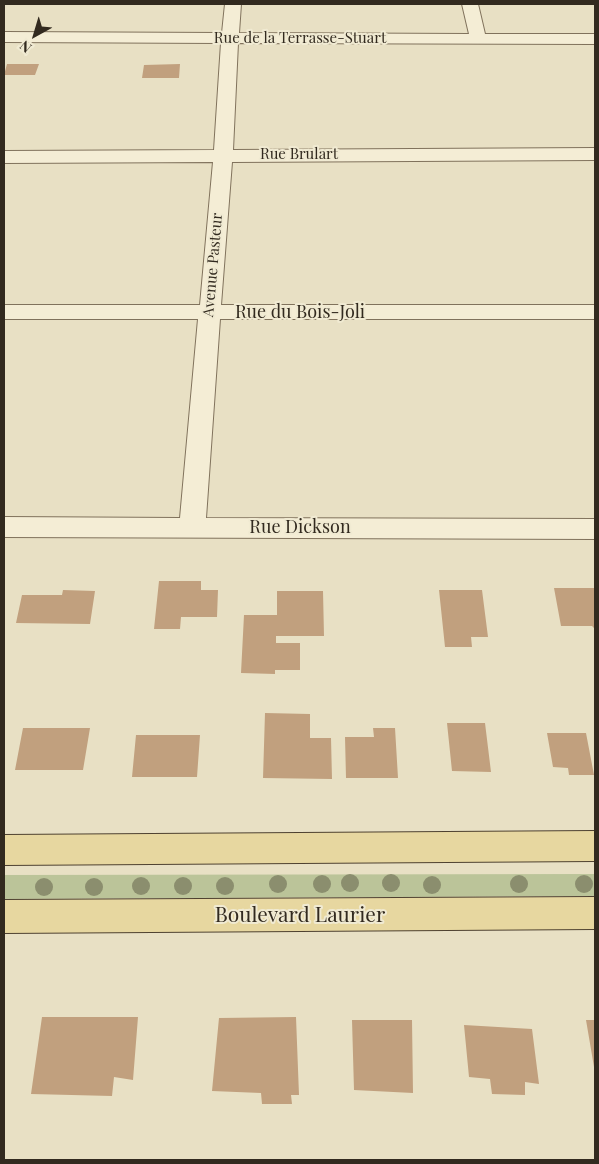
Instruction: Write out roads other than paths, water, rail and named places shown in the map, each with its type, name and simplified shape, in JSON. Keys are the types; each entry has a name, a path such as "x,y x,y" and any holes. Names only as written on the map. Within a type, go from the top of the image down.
{"main road":[{"path":"4,850 595,846"},
{"name":"Boulevard Laurier","path":"4,917 595,913"}],"street":[{"name":"Avenue Pasteur","path":"192,527 223,155 224,108 233,4"},
{"path":"470,4 478,38"},
{"name":"Rue de la Terrasse-Stuart","path":"4,37 595,39"},
{"name":"Rue Brulart","path":"4,157 595,154"},
{"name":"Rue du Bois-Joli","path":"4,312 595,312"},
{"name":"Rue Dickson","path":"4,527 595,529"}]}
